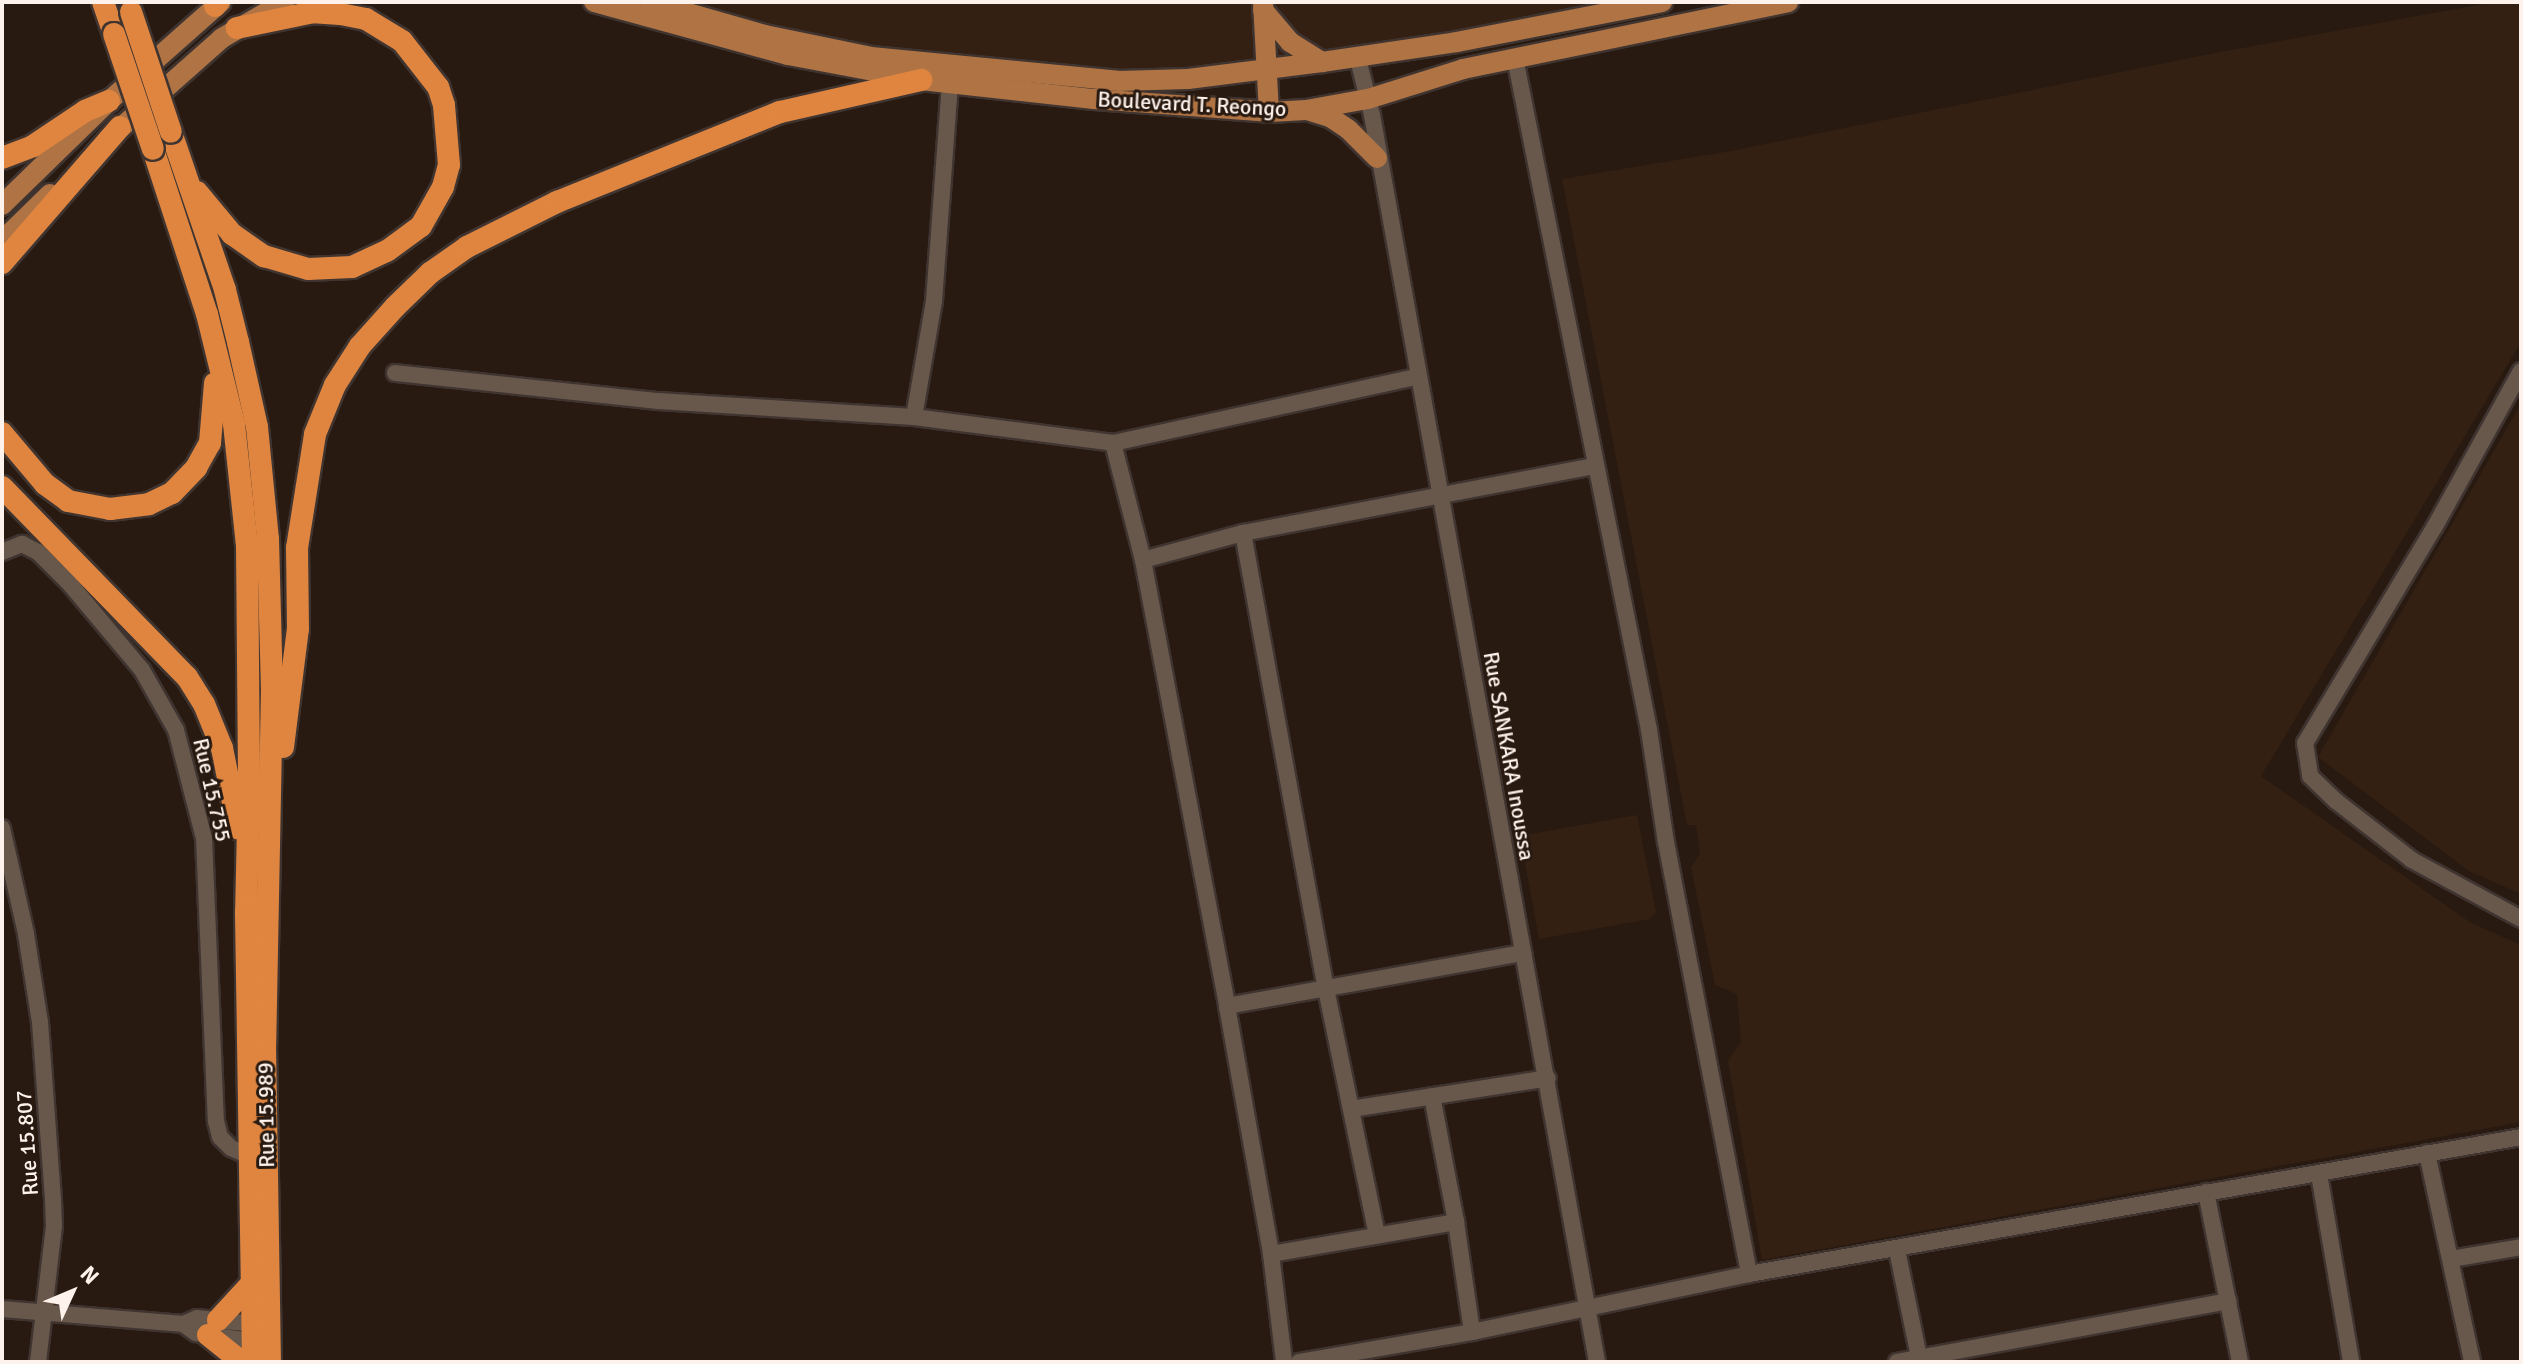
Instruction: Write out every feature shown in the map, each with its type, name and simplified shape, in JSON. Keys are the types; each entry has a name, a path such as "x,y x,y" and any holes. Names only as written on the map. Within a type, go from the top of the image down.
{"highway":[{"path":"103,2 207,314 234,424 247,545 249,784 245,861 249,1156 252,1283 262,1343"},
{"path":"129,7 225,290 257,427 272,604 268,868"},
{"path":"187,178 232,234 264,256 308,269 352,267 387,251 421,226 443,187 449,165 444,105 429,72 402,41 366,19 340,14 314,12 237,28"},
{"path":"268,868 298,629 297,548 305,482 315,434 335,385 360,346 430,273 467,247 557,202 780,112 921,80"},
{"path":"2,158 33,146 85,111 109,101"},
{"path":"2,263 120,127"},
{"path":"2,433 45,484 68,501 91,507 130,508 172,493 196,468 210,443 215,410 215,361 207,314"},
{"path":"2,487 187,677 204,704 222,748 245,861"},
{"name":"Rue 15.989","path":"262,1343 268,868"},
{"path":"242,1362 213,1328 252,1283"}],"main road":[{"path":"2,241 199,56 237,28 284,2"},
{"name":"Boulevard T. Reongo","path":"594,2 788,55 921,80 1269,112 1306,110 1368,99 1463,69 1788,2"},
{"name":"Boulevard T. Reongo","path":"650,2 765,35 871,57 1118,81 1188,79 1322,62 1457,42 1662,2"},
{"path":"2,205 109,101 218,3"},
{"path":"1263,6 1269,112"},
{"path":"1263,6 1290,42 1322,62"},
{"path":"1306,110 1330,117 1348,129 1377,158"}],"street":[{"name":"Rue SANKARA Inoussa","path":"1357,55 1368,99 1416,377 1548,1078 1597,1362"},
{"path":"1515,58 1649,730 1666,842 1749,1274"},
{"path":"914,417 934,301 950,84"},
{"path":"2521,371 2435,526 2305,743 2310,776 2336,801 2412,860 2521,919"},
{"path":"395,373 643,400 914,417 1113,443 1416,377"},
{"path":"1113,443 1143,560 1227,1006 1271,1254 1284,1362"},
{"path":"1143,560 1243,533 1595,466"},
{"path":"1243,533 1326,989 1377,1235"},
{"name":"Rue 15.755","path":"2,552 22,544 38,552 70,584 142,670 176,730 204,838 216,1121 220,1137 231,1148 249,1156"},
{"name":"Rue 15.807","path":"2,828 26,934 40,1022 54,1226 38,1362"},
{"path":"1227,1006 1523,953"},
{"path":"1351,1109 1548,1078"},
{"path":"1432,1096 1456,1222 1472,1332"},
{"path":"1299,1362 1472,1332 1749,1274 2521,1137"},
{"path":"2427,1153 2472,1362"},
{"path":"2319,1174 2351,1362"},
{"path":"2206,1192 2240,1362"},
{"path":"1271,1254 1456,1222"},
{"path":"2451,1259 2521,1247"},
{"path":"1897,1250 1919,1360"},
{"path":"1897,1362 2021,1342 2228,1301"},
{"path":"2,1309 183,1324 197,1318 213,1328 262,1343"}],"shaded area":[{"path":"650,2 1662,2 1188,79 950,67"},
{"path":"2494,2 2521,2 2521,342 2261,776 2471,923 2521,945 2521,1122 1762,1260 1728,1061 1741,1042 1737,994 1715,985 1691,867 1700,854 1696,825 1687,825 1562,179 1731,151 2215,53"},
{"path":"2521,404 2521,894 2469,871 2318,757"},
{"path":"1637,815 1656,912 1650,919 1539,939 1520,836"}]}
